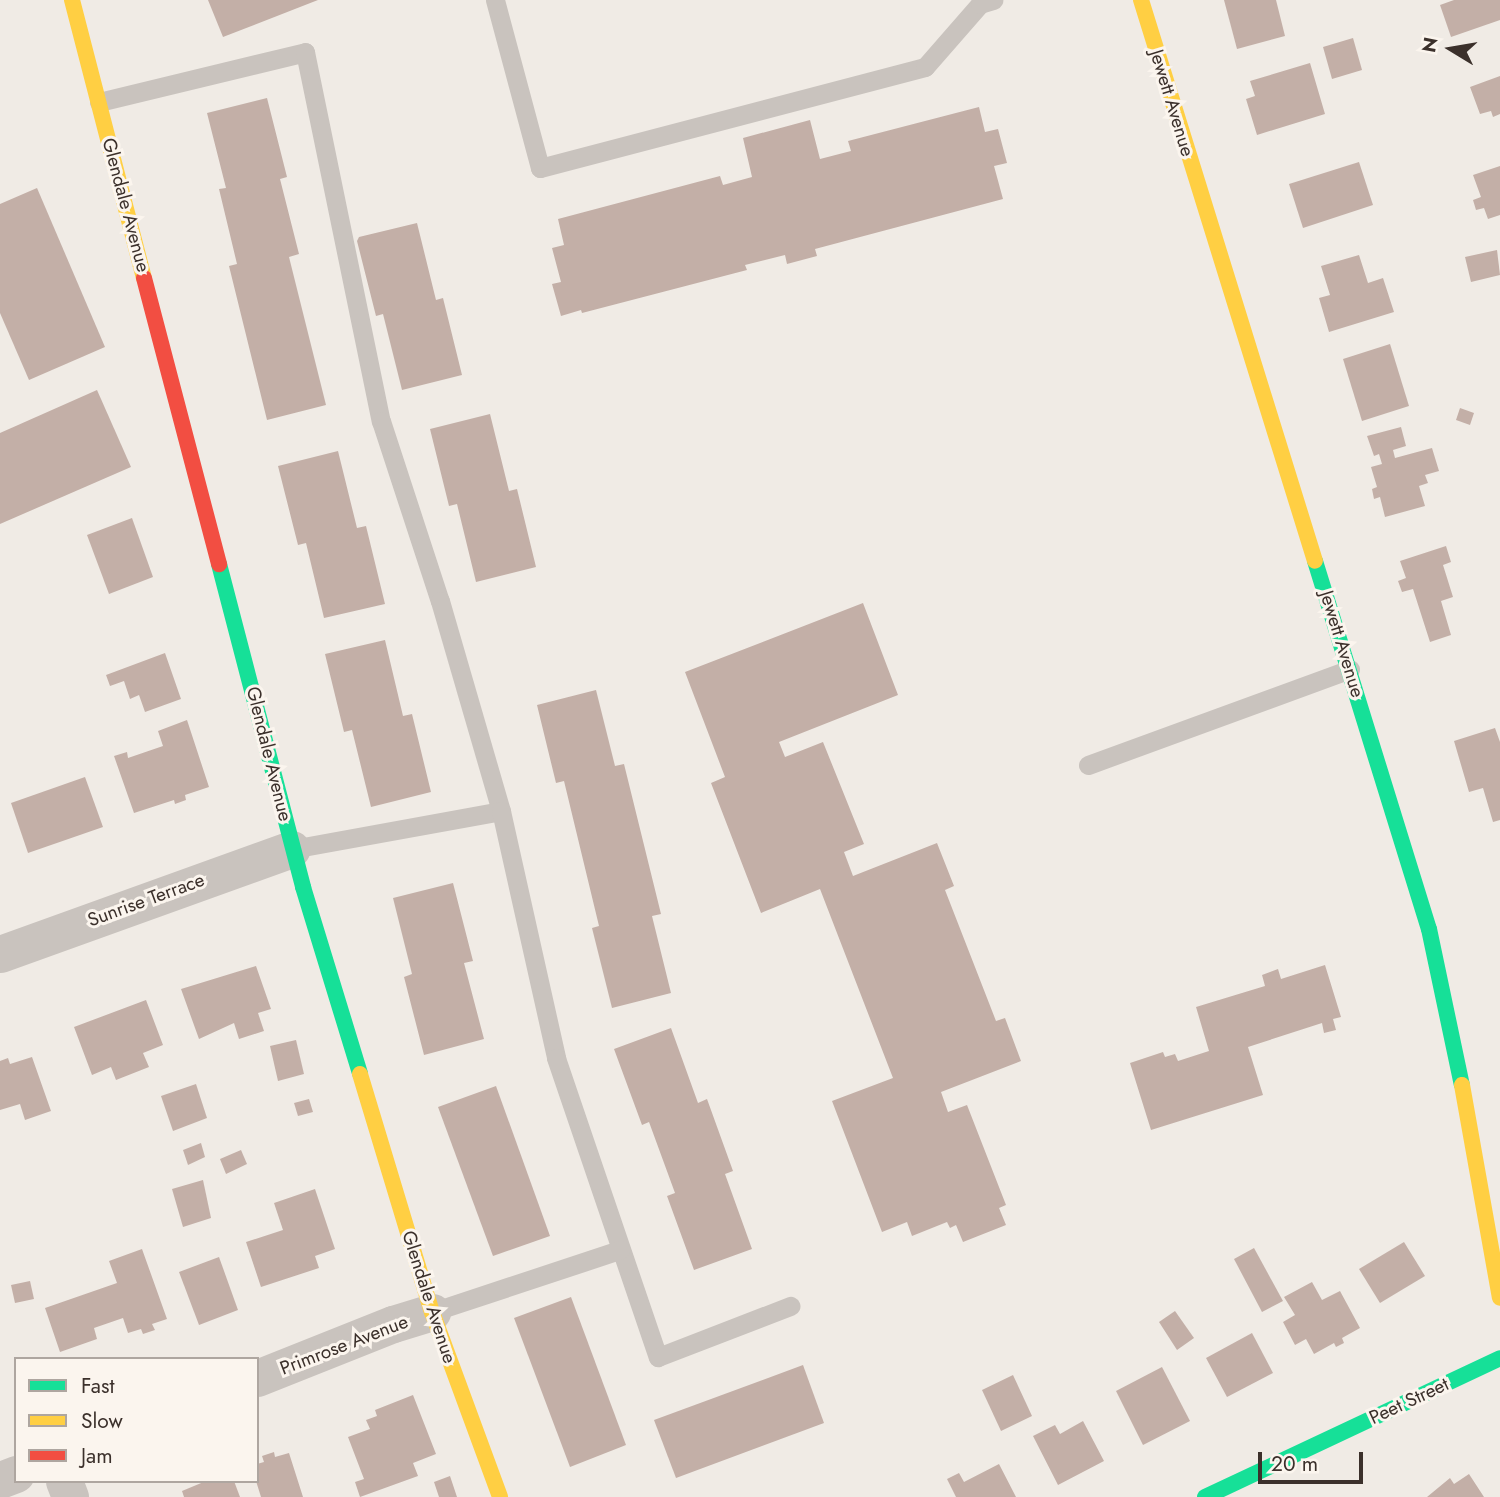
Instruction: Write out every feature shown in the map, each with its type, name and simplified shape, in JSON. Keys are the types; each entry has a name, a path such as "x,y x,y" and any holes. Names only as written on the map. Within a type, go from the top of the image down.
{"street":[{"name":"Glendale Avenue","path":"72,0 292,849 432,1312 500,1497"},
{"name":"Jewett Avenue","path":"1141,0 1429,929 1452,1027 1500,1298"},
{"name":"Sunrise Terrace","path":"0,954 292,849"},
{"name":"Primrose Avenue","path":"259,1377 393,1324 432,1312"},
{"name":"Peet Street","path":"1205,1497 1500,1358"}],"lane":[{"path":"495,0 540,169 925,66 982,1"},
{"path":"99,102 305,52 381,421 440,601 501,811 556,1058 658,1357 790,1306"},
{"path":"1088,765 1350,669"},
{"path":"292,849 501,811"},
{"path":"432,1312 620,1250"}],"building":[{"path":"208,0 318,0 223,37"},
{"path":"1224,0 1276,0 1285,36 1237,49"},
{"path":"1454,0 1500,0 1500,20 1451,37 1440,5"},
{"path":"1353,38 1362,70 1332,79 1323,47"},
{"path":"1310,63 1325,114 1257,135 1246,99 1255,96 1250,81"},
{"path":"1500,76 1500,114 1493,117 1491,111 1480,114 1470,87"},
{"path":"267,98 287,177 280,179 299,254 289,257 326,405 267,420 229,266 237,264 219,189 226,188 207,113"},
{"path":"979,107 985,132 998,129 1007,163 994,166 1003,199 815,249 817,256 787,264 785,255 745,265 747,270 582,313 581,310 561,316 552,284 561,282 552,248 564,245 558,219 720,176 723,185 752,177 743,138 810,120 820,159 851,151 848,141"},
{"path":"1359,162 1373,205 1303,228 1289,184"},
{"path":"1500,166 1500,215 1488,219 1484,208 1476,210 1473,200 1481,197 1473,175"},
{"path":"37,188 105,347 29,380 0,313 0,204"},
{"path":"417,223 436,300 443,298 462,375 402,390 383,314 376,316 357,241 359,237"},
{"path":"1497,250 1500,275 1471,282 1465,257"},
{"path":"1359,255 1368,283 1383,278 1394,312 1329,332 1319,298 1330,295 1321,266"},
{"path":"1390,344 1409,406 1362,421 1343,359"},
{"path":"97,390 131,467 0,524 0,433"},
{"path":"1460,408 1474,413 1470,425 1456,420"},
{"path":"490,414 509,491 517,489 536,567 476,582 457,504 449,506 430,429"},
{"path":"1401,427 1406,446 1393,450 1395,458 1432,448 1439,471 1425,475 1428,483 1419,486 1425,506 1385,517 1380,497 1374,499 1372,489 1377,487 1371,467 1382,464 1379,454 1374,456 1367,436"},
{"path":"338,451 357,528 366,526 385,604 324,618 306,543 298,545 278,466"},
{"path":"132,518 153,577 109,594 87,535"},
{"path":"1446,546 1451,562 1443,565 1453,597 1441,601 1451,635 1430,642 1413,589 1402,592 1398,581 1406,578 1400,561"},
{"path":"863,603 898,695 779,742 785,757 823,742 864,844 844,852 853,876 937,843 954,886 945,890 996,1021 1005,1018 1021,1061 941,1092 948,1112 967,1105 1006,1205 999,1208 1006,1225 963,1242 956,1225 950,1228 947,1222 912,1236 907,1222 882,1232 832,1101 893,1078 820,889 761,913 711,783 725,777 685,672"},
{"path":"385,640 403,716 412,714 431,792 371,807 352,730 344,732 325,654"},
{"path":"165,653 181,699 145,712 139,695 130,699 124,681 110,686 106,675"},
{"path":"596,690 615,766 624,764 661,914 652,916 671,993 612,1008 592,928 599,926 564,781 556,783 537,705"},
{"path":"187,720 209,787 185,795 186,800 175,804 174,800 134,813 114,756 127,752 128,758 163,746 158,731"},
{"path":"1495,728 1500,742 1500,820 1493,822 1483,788 1469,792 1454,741"},
{"path":"85,777 103,827 28,853 11,803"},
{"path":"453,883 473,961 464,963 484,1039 424,1055 404,977 412,974 393,898"},
{"path":"1325,965 1341,1017 1333,1019 1336,1030 1324,1033 1322,1023 1248,1047 1263,1095 1151,1130 1130,1063 1163,1052 1165,1057 1175,1054 1178,1061 1209,1051 1196,1007 1265,986 1262,975 1278,969 1281,979"},
{"path":"256,966 271,1009 258,1013 264,1031 239,1039 234,1023 199,1039 181,989"},
{"path":"146,1000 163,1045 143,1053 149,1067 116,1080 111,1067 92,1075 74,1027"},
{"path":"671,1028 698,1103 707,1099 733,1171 725,1174 752,1249 694,1270 667,1196 675,1193 649,1122 642,1125 614,1049"},
{"path":"296,1040 304,1074 278,1081 270,1046"},
{"path":"32,1057 51,1111 25,1120 20,1104 0,1110 0,1061 8,1058 10,1064"},
{"path":"196,1084 207,1118 173,1131 161,1096"},
{"path":"496,1086 550,1236 493,1256 438,1107"},
{"path":"309,1099 313,1112 298,1116 294,1103"},
{"path":"201,1143 205,1157 188,1165 183,1150"},
{"path":"241,1150 247,1164 226,1174 220,1159"},
{"path":"203,1180 211,1218 183,1227 172,1189"},
{"path":"315,1189 335,1249 315,1256 319,1268 261,1287 246,1242 283,1230 274,1203"},
{"path":"1404,1242 1425,1276 1380,1303 1359,1269"},
{"path":"1254,1248 1283,1301 1262,1312 1234,1259"},
{"path":"142,1249 167,1319 152,1324 155,1330 143,1334 141,1329 128,1333 123,1318 94,1328 97,1339 60,1352 45,1308 117,1283 109,1261"},
{"path":"219,1257 238,1310 199,1325 179,1272"},
{"path":"30,1281 34,1299 15,1303 11,1285"},
{"path":"1312,1282 1322,1300 1340,1291 1360,1328 1342,1338 1344,1343 1336,1347 1334,1343 1314,1354 1306,1339 1295,1345 1283,1322 1295,1315 1284,1297"},
{"path":"571,1297 626,1445 570,1467 514,1318"},
{"path":"1175,1311 1194,1338 1177,1350 1159,1322"},
{"path":"1252,1333 1273,1373 1227,1397 1206,1358"},
{"path":"803,1365 824,1423 676,1478 654,1420"},
{"path":"1162,1367 1190,1421 1143,1445 1116,1391"},
{"path":"1013,1375 1032,1416 1001,1431 982,1390"},
{"path":"413,1395 436,1454 413,1463 418,1476 360,1497 355,1482 364,1479 348,1437 370,1429 366,1420 377,1416 375,1410"},
{"path":"1083,1421 1104,1461 1058,1485 1033,1436 1055,1425 1060,1434"},
{"path":"274,1452 275,1457 289,1453 303,1497 261,1497 257,1483 259,1483 259,1463 264,1462 262,1456"},
{"path":"999,1464 1016,1497 956,1497 947,1479 959,1473 964,1482"},
{"path":"1469,1474 1484,1497 1427,1497 1450,1478 1454,1484"},
{"path":"450,1476 457,1497 439,1497 434,1482"},
{"path":"201,1483 235,1483 240,1497 184,1497 182,1491"}],"traffic: fast":[{"path":"1315,561 1429,929 1462,1085"},
{"path":"219,564 303,887 360,1074"},
{"path":"1205,1497 1500,1358"}],"traffic: slow":[{"path":"72,0 144,278"},
{"path":"1141,0 1315,561"},
{"path":"360,1074 432,1312 500,1497"},
{"path":"1462,1085 1500,1298"}],"traffic: jam":[{"path":"144,278 219,564"}]}
